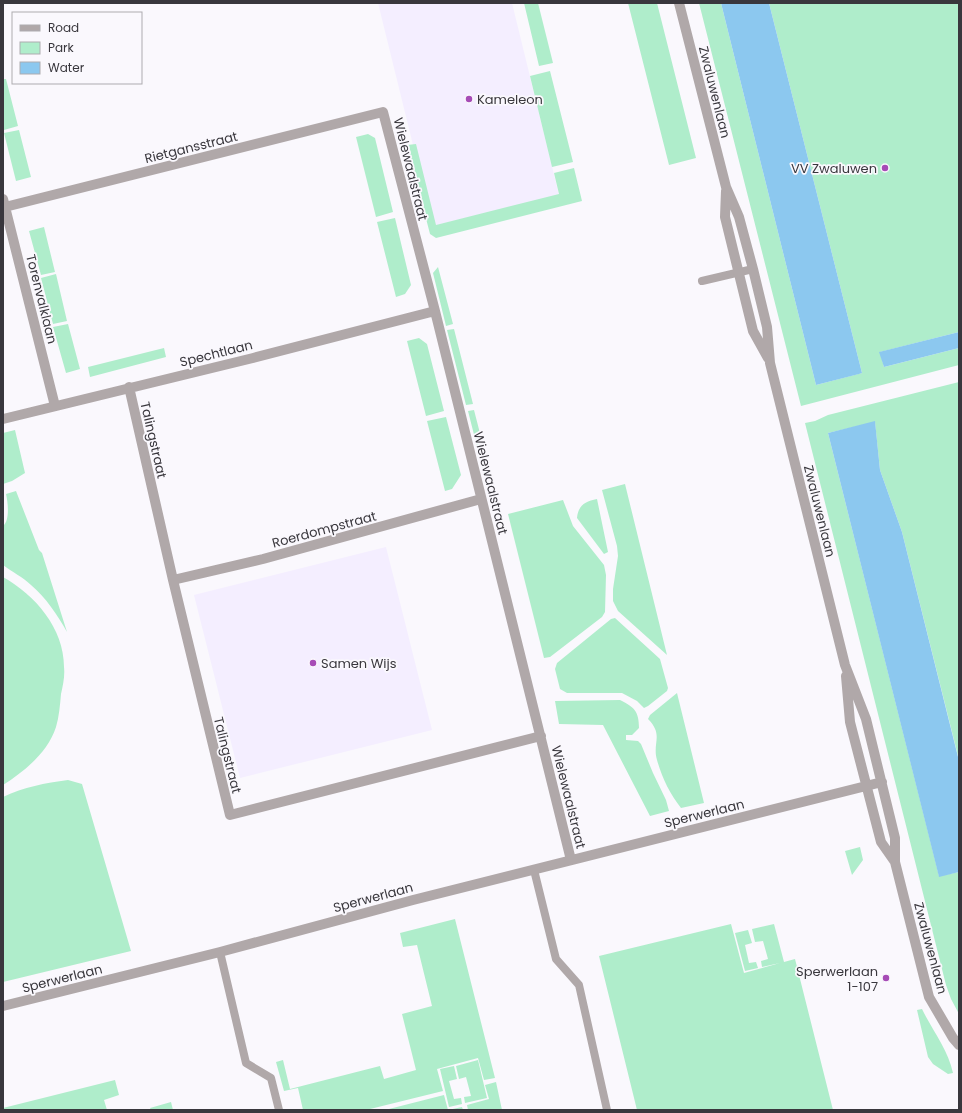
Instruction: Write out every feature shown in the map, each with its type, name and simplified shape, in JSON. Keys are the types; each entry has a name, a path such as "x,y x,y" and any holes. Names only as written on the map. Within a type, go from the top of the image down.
{"street":[{"name":"Zwaluwenlaan","path":"680,3 726,187 739,217 753,269 767,327 770,363 845,665 866,718 895,838 895,862 929,996 958,1042"},
{"name":"Rietgansstraat","path":"4,203 383,112"},
{"name":"Wielewaalstraat","path":"383,112 435,311 571,860"},
{"name":"Zwaluwenlaan","path":"726,187 725,217 753,331 770,363"},
{"name":"Torenvalklaan","path":"4,203 55,406"},
{"name":"Spechtlaan","path":"3,419 253,358 435,311"},
{"name":"Talingstraat","path":"129,388 173,580 230,815 541,736"},
{"name":"Roerdompstraat","path":"173,580 263,559 481,499"},
{"name":"Zwaluwenlaan","path":"845,665 850,722 880,842 895,862"},
{"name":"Sperwerlaan","path":"3,1006 220,952 571,860 882,782"}],"lane":[{"path":"702,281 753,269"},
{"path":"534,870 556,958 579,985 607,1110"},
{"path":"220,952 246,1063 271,1078 279,1110"}],"shaded area":[{"name":"Kameleon","path":"378,3 512,3 559,195 433,226"},
{"name":"Samen Wijs","path":"386,547 432,730 240,778 194,595"}],"green space":[{"path":"524,3 538,3 553,63 539,66"},
{"path":"628,3 657,3 696,158 669,165"},
{"name":"VV Zwaluwen","path":"699,3 721,3 816,385 862,373 769,3 959,3 959,332 880,352 884,367 959,348 959,365 801,406"},
{"path":"550,71 573,162 552,167 530,76"},
{"path":"3,79 6,79 18,126 4,130"},
{"path":"19,130 31,177 16,181 4,133"},
{"path":"368,134 375,138 393,212 376,217 356,137"},
{"path":"416,144 436,225 559,194 554,173 574,168 582,201 436,238 430,234 407,145"},
{"path":"395,218 411,285 405,294 396,297 377,222"},
{"path":"44,227 55,272 41,275 29,231"},
{"path":"438,267 453,324 446,326 433,273"},
{"path":"56,274 67,321 53,324 41,278"},
{"path":"68,324 80,369 66,373 53,327"},
{"path":"454,329 473,404 466,405 447,330"},
{"path":"419,338 427,344 444,411 426,416 407,341"},
{"path":"164,348 166,357 90,377 88,367"},
{"path":"959,382 959,760 902,532 880,470 875,422 828,433 939,876 959,872 959,1014 946,985 805,423 815,421 828,415"},
{"path":"474,410 491,476 485,478 468,411"},
{"path":"446,417 461,475 452,489 445,491 427,421"},
{"path":"15,430 25,473 12,481 3,484 3,433"},
{"path":"625,484 667,655 618,611 613,601 613,589 618,556 617,546 602,490"},
{"path":"16,491 39,550 42,553 67,632 42,595 25,579 3,565 3,526 7,520 8,511 6,494"},
{"path":"597,499 608,552 604,554 577,518 579,510 583,505 589,501"},
{"path":"563,500 573,526 604,565 606,575 605,612 602,617 550,657 544,658 508,514"},
{"path":"3,577 26,593 46,614 59,639 63,653 64,680 56,727 47,745 35,760 3,785"},
{"path":"615,618 660,659 668,688 667,691 644,708 637,701 622,693 567,693 560,689 555,669 557,663 611,619"},
{"path":"677,693 704,803 681,808 673,797 661,773 656,754 657,735 653,725 648,719 650,715"},
{"path":"620,700 635,710 639,722 639,728 632,735 626,735 626,740 638,741 641,744 666,800 669,811 650,816 603,725 559,724 555,701"},
{"path":"68,780 82,784 131,951 3,982 3,797 35,786"},
{"path":"860,847 863,860 852,875 845,851"},
{"path":"455,919 495,1078 484,1080 478,1058 437,1069 443,1091 366,1110 303,1110 298,1088 284,1091 276,1062 283,1060 290,1089 380,1066 384,1079 416,1070 402,1014 432,1006 417,945 403,947 400,933"},
{"path":"731,924 744,973 780,963 762,967 761,961 768,959 763,941 755,942 752,929 774,924 784,962 795,959 833,1110 637,1110 599,956"},
{"path":"748,930 752,943 745,945 749,963 756,962 758,968 745,971 735,933"},
{"path":"922,1009 944,1048 953,1073 948,1074 933,1064 928,1057 917,1010"},
{"path":"478,1060 487,1098 465,1103 464,1097 471,1096 466,1077 459,1079 456,1066"},
{"path":"454,1066 457,1079 449,1081 454,1099 461,1098 462,1104 449,1107 440,1069"},
{"path":"115,1080 119,1095 104,1100 107,1110 3,1110 3,1108"},
{"path":"496,1082 502,1110 468,1110 467,1105 489,1099 485,1085"},
{"path":"444,1095 448,1110 385,1110"},
{"path":"171,1102 173,1110 151,1110 150,1108"},
{"path":"462,1107 463,1110 448,1110"}],"water":[{"path":"721,3 769,3 862,373 816,385"},
{"path":"959,332 959,348 884,367 879,352"},
{"path":"875,421 880,470 902,532 959,761 959,872 939,877 828,433"}],"place":[{"name":"Kameleon","path":"469,99"},
{"name":"VV Zwaluwen","path":"885,168"},
{"name":"Samen Wijs","path":"313,663"},
{"name":"Sperwerlaan 1-107","path":"886,978"}]}
